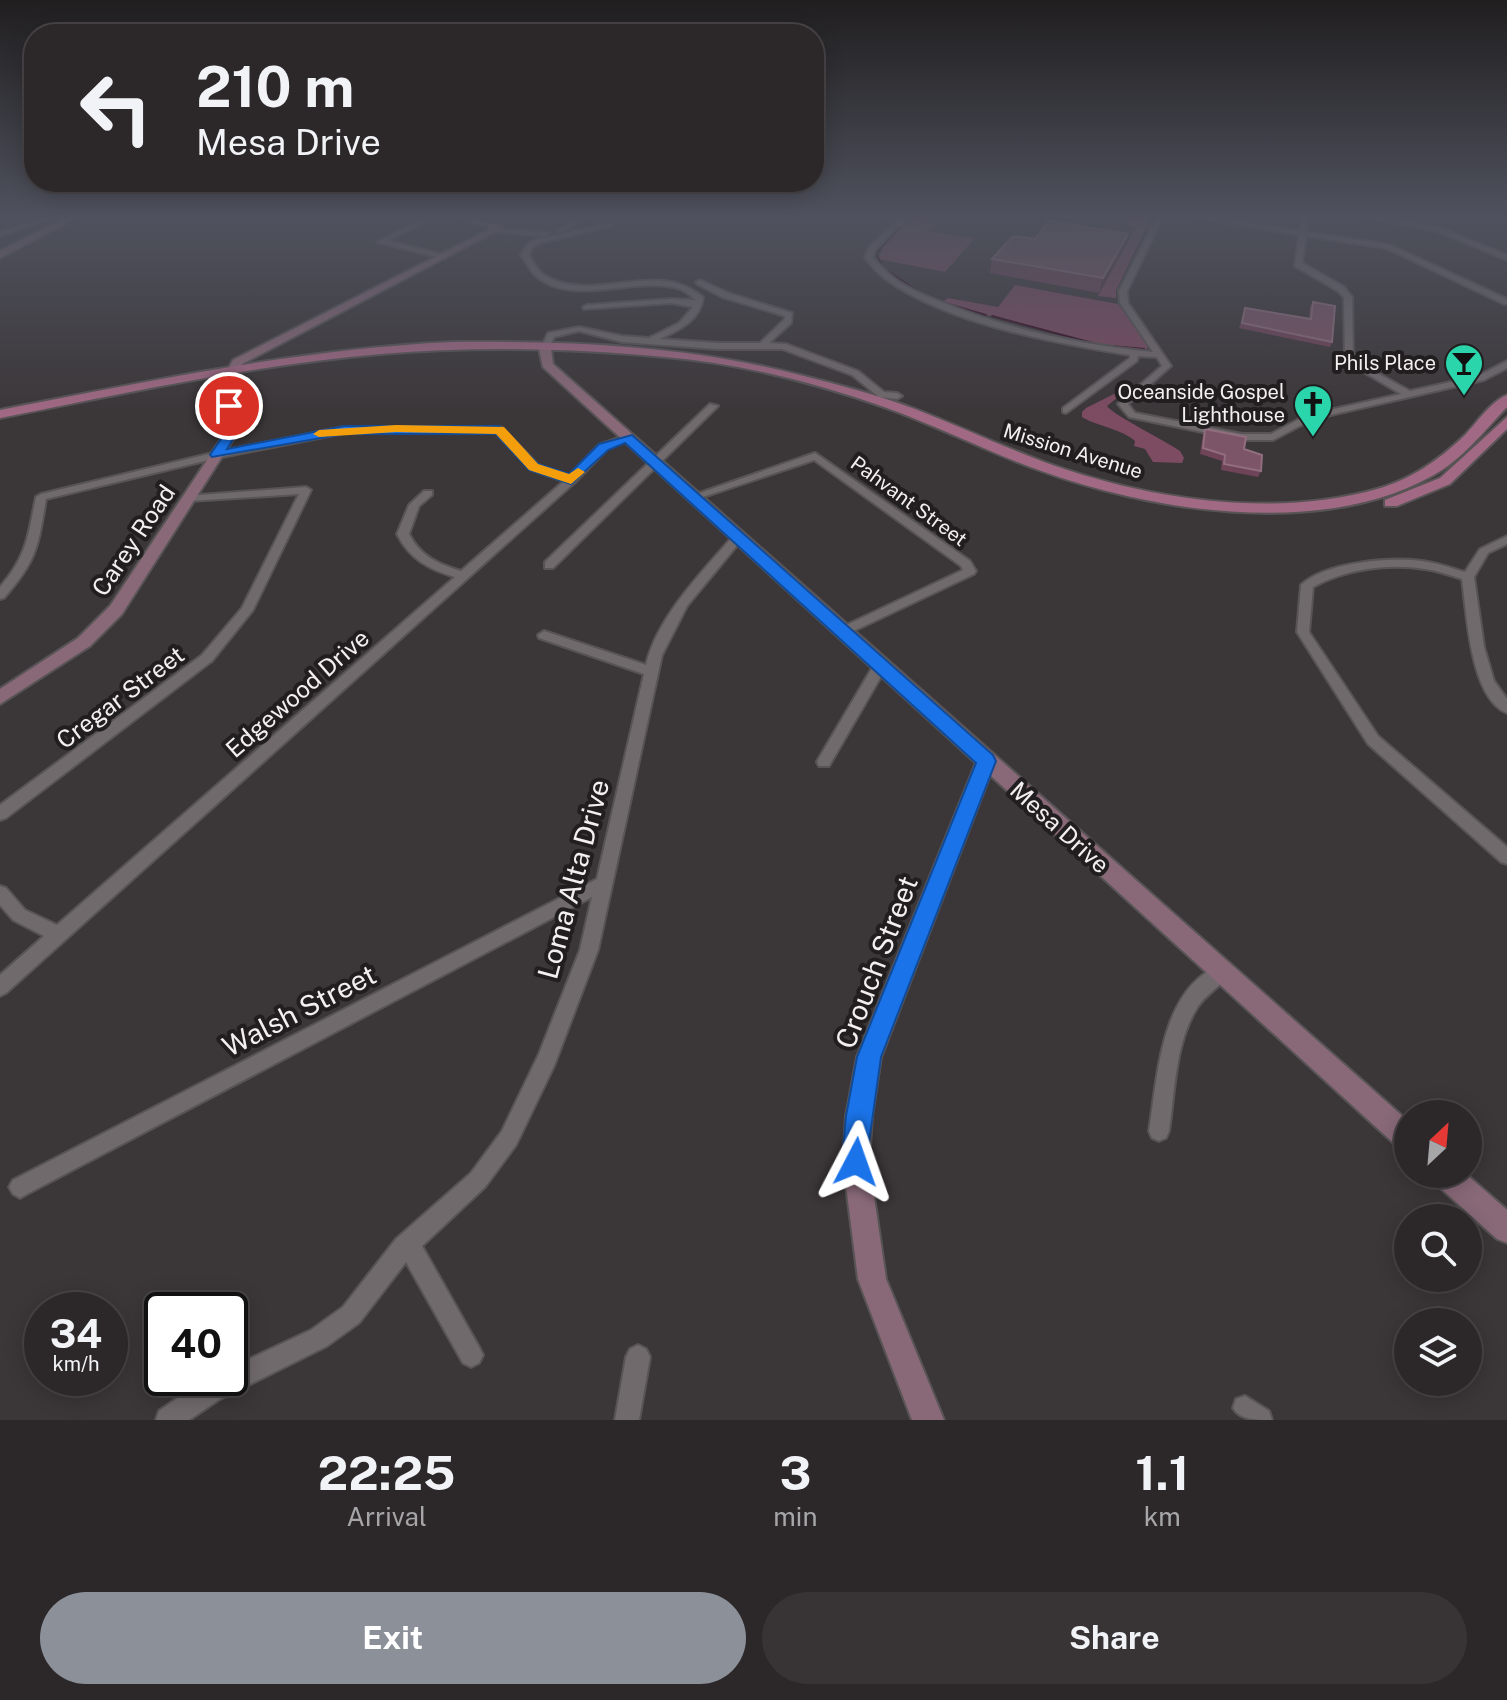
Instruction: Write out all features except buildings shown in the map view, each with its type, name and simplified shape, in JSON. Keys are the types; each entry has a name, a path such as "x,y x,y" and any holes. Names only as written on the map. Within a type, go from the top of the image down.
{"main road":[{"name":"Mission Avenue","path":"0,420 260,367 396,349 545,349 712,358 847,388 1044,467 1127,491 1195,502 1282,507 1346,501 1408,483 1444,461 1507,399"},
{"path":"249,355 251,362 260,367"},
{"name":"Mission Avenue","path":"0,414 229,373"},
{"name":"Mission Avenue","path":"847,388 858,402 1016,465 1096,492 1172,508 1254,516 1361,510 1424,492 1460,469 1507,421"}],"street":[{"path":"229,373 249,355 390,283"},
{"path":"564,283 586,289 674,285 694,292 700,299 691,317 648,340"},
{"path":"703,283 734,298 789,315 788,321 764,344"},
{"path":"898,283 918,297 1100,349 1161,355"},
{"path":"1127,283 1123,291 1124,303 1167,366 1123,404 1123,408 1138,417 1242,437 1273,437 1310,417 1481,378 1507,364"},
{"path":"1331,283 1348,297 1349,361 1410,395"},
{"path":"1469,283 1507,302"},
{"path":"587,307 671,301 698,304"},
{"path":"545,349 551,335 569,329 718,346 783,346 863,377 882,395 897,396"},
{"name":"Mesa Drive","path":"545,349 547,365 1394,1126"},
{"path":"1066,410 1134,359 1134,354"},
{"name":"Carey Road","path":"0,698 84,642 116,610 233,430 226,384 229,373"},
{"path":"847,388 863,377"},
{"path":"549,565 713,406"},
{"path":"0,595 19,573 32,548 41,497 217,455 344,430 499,430 534,467 571,480"},
{"name":"Edgewood Drive","path":"0,987 571,480 603,447 627,438"},
{"name":"Pahvant Street","path":"693,497 811,455 820,458 966,564 970,571 966,576 843,632"},
{"name":"Cregar Street","path":"0,814 207,658 247,610 306,490 190,498"},
{"path":"428,493 414,505 403,534 410,550 423,562 463,575"},
{"name":"Loma Alta Drive","path":"168,1420 211,1390 319,1338 351,1315 408,1243 478,1180 509,1138 547,1059 584,964 652,672 667,629 682,604 738,537"},
{"path":"1507,539 1484,551 1473,564 1468,577 1483,673 1490,689 1507,708"},
{"path":"1468,577 1425,565 1400,563 1316,578 1307,585 1303,632 1315,655 1373,740 1507,857"},
{"path":"544,635 652,672"},
{"path":"824,762 880,666"},
{"name":"Crouch Street","path":"928,1420 872,1279 856,1162 859,1116 869,1057 986,761"},
{"name":"Walsh Street","path":"20,1187 604,883"},
{"path":"0,893 19,915 57,934"},
{"path":"1159,1131 1185,1007 1210,978 1222,972"},
{"path":"1462,1188 1507,1229"},
{"path":"408,1243 471,1355"},
{"path":"627,1420 638,1357"}],"shaded area":[{"path":"1105,283 1120,283 1116,298 1098,296"},
{"path":"1015,285 1118,304 1148,346 1147,349 1100,345 941,303 948,298 998,307"},
{"path":"1122,390 1124,392 1107,406 1180,451 1184,458 1182,463 1153,462 1145,449 1134,446 1135,441 1130,437 1082,417 1086,408"}],"waterway":[{"path":"906,283 923,295"},
{"path":"941,302 986,315"},
{"path":"992,316 1100,345 1144,349"}],"slow traffic":[{"path":"319,434 396,428 499,430 534,467 571,480 578,472"}],"place":[{"name":"Phils Place","path":"1464,397"},
{"name":"Oceanside Gospel Lighthouse","path":"1313,438"}],"route":[{"path":"229,406 233,430 217,455 344,430 499,430 534,467 571,480 603,447 627,438 986,761 869,1057 859,1116 856,1162"}]}
